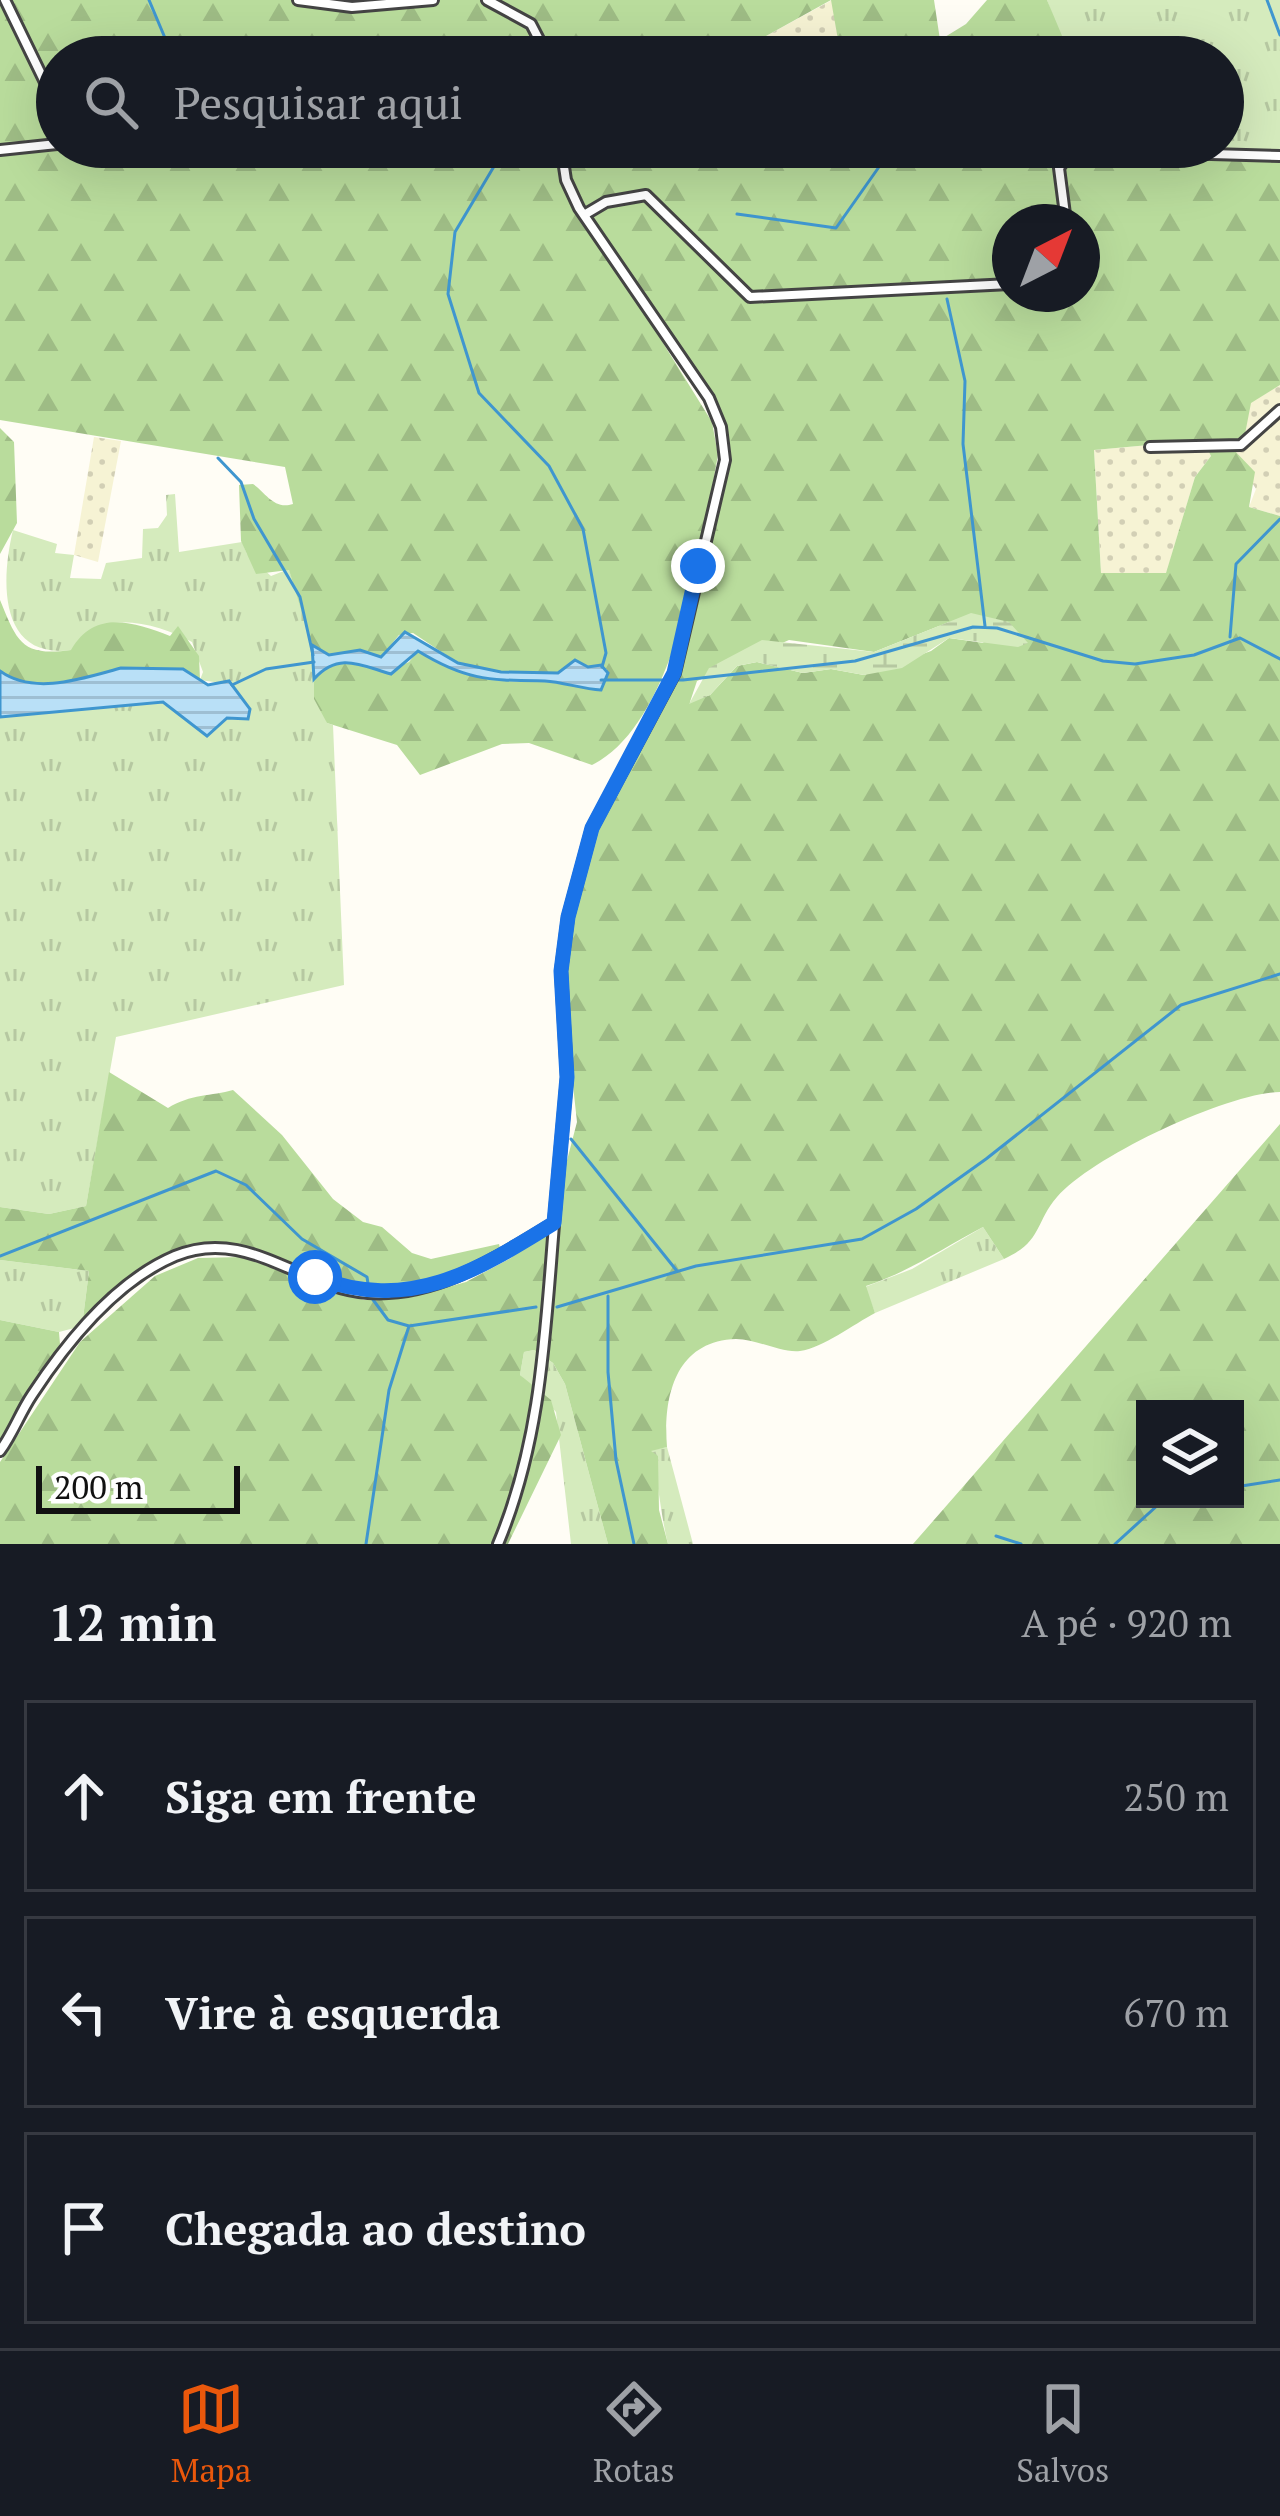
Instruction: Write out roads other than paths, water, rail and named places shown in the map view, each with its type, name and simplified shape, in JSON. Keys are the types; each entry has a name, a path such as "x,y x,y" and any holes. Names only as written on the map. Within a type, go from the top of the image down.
{"street":[{"path":"4,0 36,65"},
{"path":"298,0 352,7 433,0"},
{"path":"488,0 531,24 537,36"},
{"path":"0,150 36,146"},
{"path":"1244,155 1280,156"},
{"path":"498,1544 520,1490 538,1409 567,1077 561,971 568,917 592,828 674,673 725,460 722,427 709,398 584,214 564,168"},
{"path":"1059,168 1064,204"},
{"path":"584,214 606,202 646,196 750,297 992,285"},
{"path":"1150,447 1240,445 1280,410"},
{"path":"0,1450 63,1350 132,1284 175,1256 215,1247 245,1250 354,1291 394,1292 475,1270 554,1223"}],"water":[{"path":"405,632 458,663 501,672 558,673 575,660 588,667 601,665 608,673 601,690 493,679 451,668 418,651 391,674 342,663 314,679 312,645 329,655 360,650 381,657"},
{"path":"121,668 183,669 208,685 229,681 250,709 248,719 227,718 207,736 163,702 0,717 0,671 43,684"}],"waterway":[{"path":"149,0 164,36"},
{"path":"1267,0 1280,35"},
{"path":"493,168 455,232 448,294 479,393 549,466 583,529 606,653 602,667"},
{"path":"737,214 836,228 878,168"},
{"path":"947,299 965,381 963,444 985,626"},
{"path":"218,458 241,482 254,519 300,597 313,655"},
{"path":"1230,637 1236,564 1280,519"},
{"path":"601,680 683,680 855,661 973,627 997,628 1103,661 1135,664 1194,655 1240,638 1280,659"},
{"path":"232,685 266,669 314,662"},
{"path":"557,1307 696,1266 862,1239 916,1209 986,1159 1181,1005 1280,974"},
{"path":"571,1139 677,1271"},
{"path":"0,1256 216,1171 246,1185 302,1239 367,1277 369,1290"},
{"path":"608,1296 608,1372 616,1460 634,1544"},
{"path":"371,1297 388,1320 409,1326 536,1307"},
{"path":"366,1544 389,1390 409,1326"},
{"path":"1244,1486 1280,1480"},
{"path":"1115,1544 1155,1508"},
{"path":"996,1536 1021,1544"}]}
